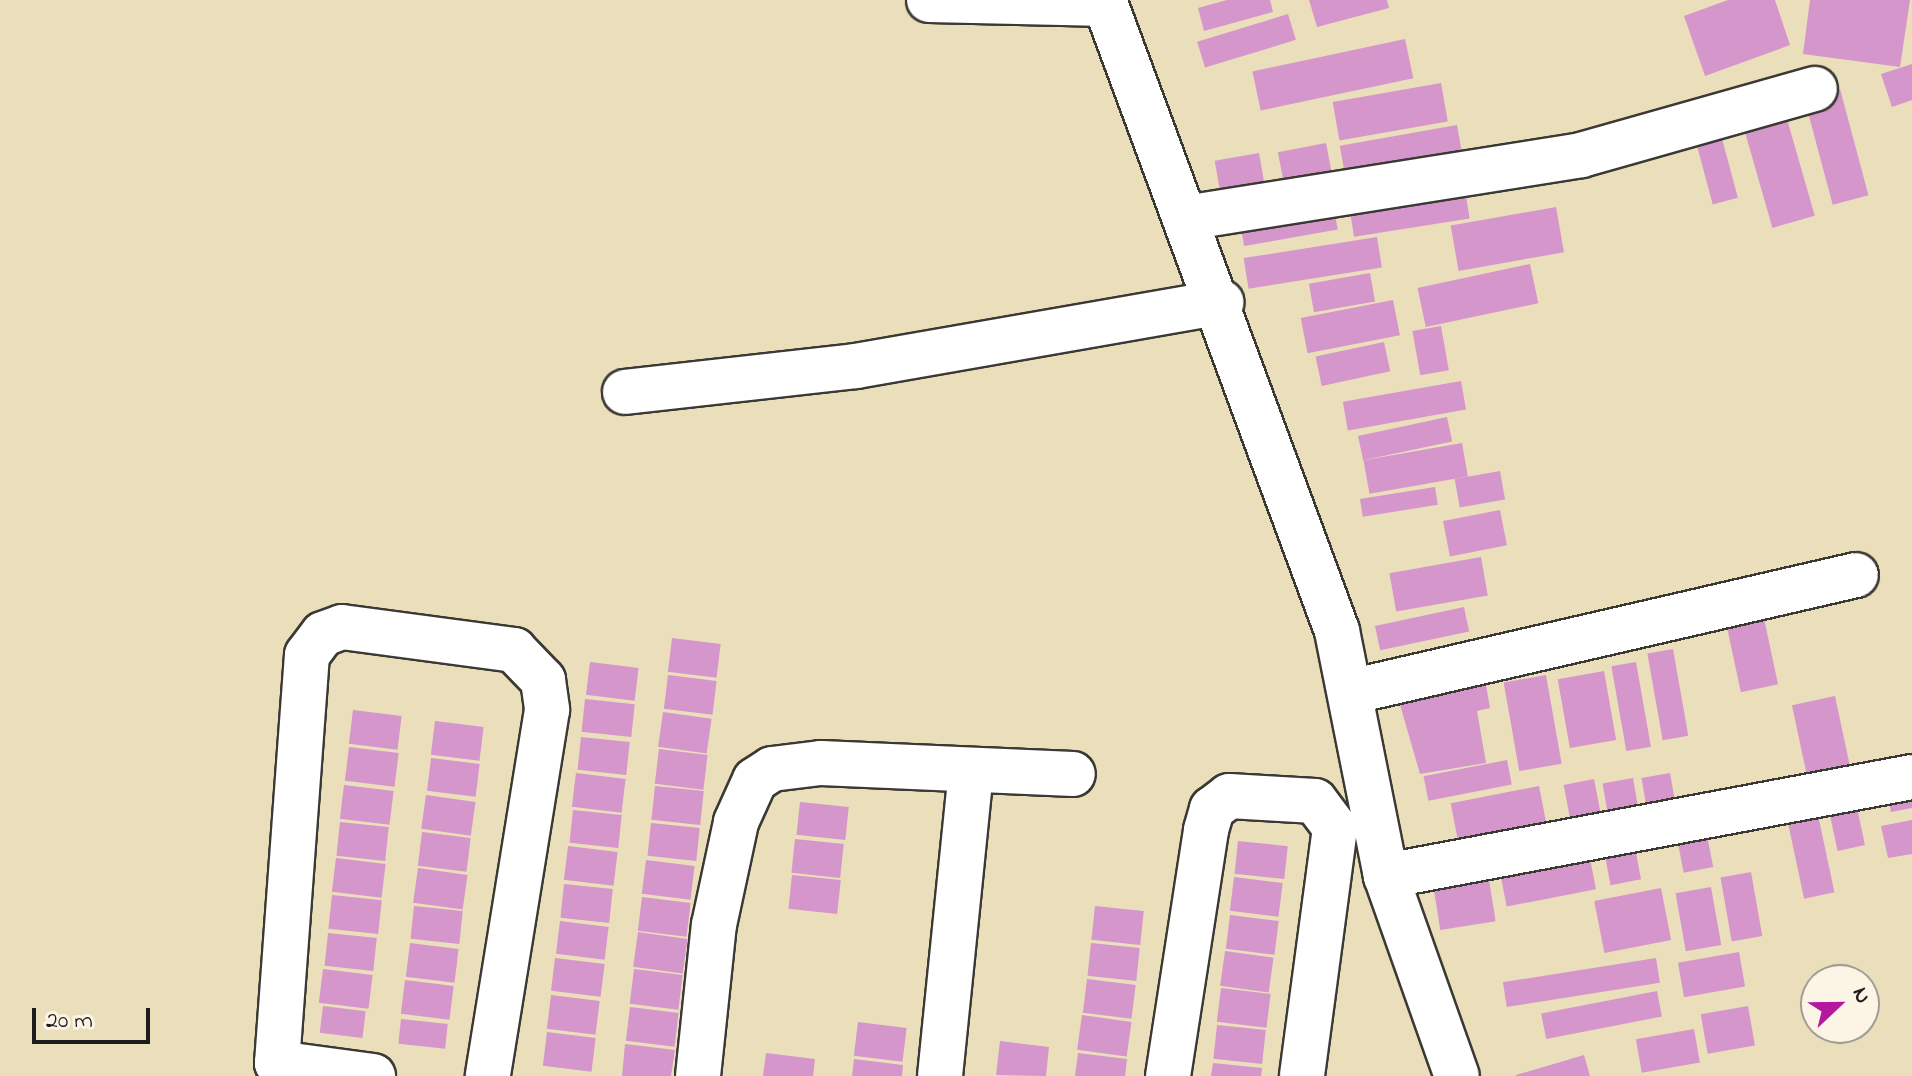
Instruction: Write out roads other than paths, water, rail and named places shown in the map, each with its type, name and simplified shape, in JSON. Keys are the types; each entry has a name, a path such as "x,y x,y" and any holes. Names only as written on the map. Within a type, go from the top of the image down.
{"street":[{"path":"929,0 1105,2 1185,218 1221,302 1354,691 1386,876 1457,1076"},
{"path":"1185,218 1581,155 1815,89"},
{"path":"625,392 856,366 1221,302"},
{"path":"1354,691 1856,575"},
{"path":"373,1076 280,1070 307,655 323,634 342,627 514,650 543,680 547,710 488,1076"},
{"path":"698,1076 714,925 736,822 755,780 772,769 821,763 971,773 1073,774"},
{"path":"940,1076 971,773"},
{"path":"1386,876 1912,777"},
{"path":"1168,1076 1206,830 1212,809 1229,796 1315,801 1335,828 1302,1076"}]}
